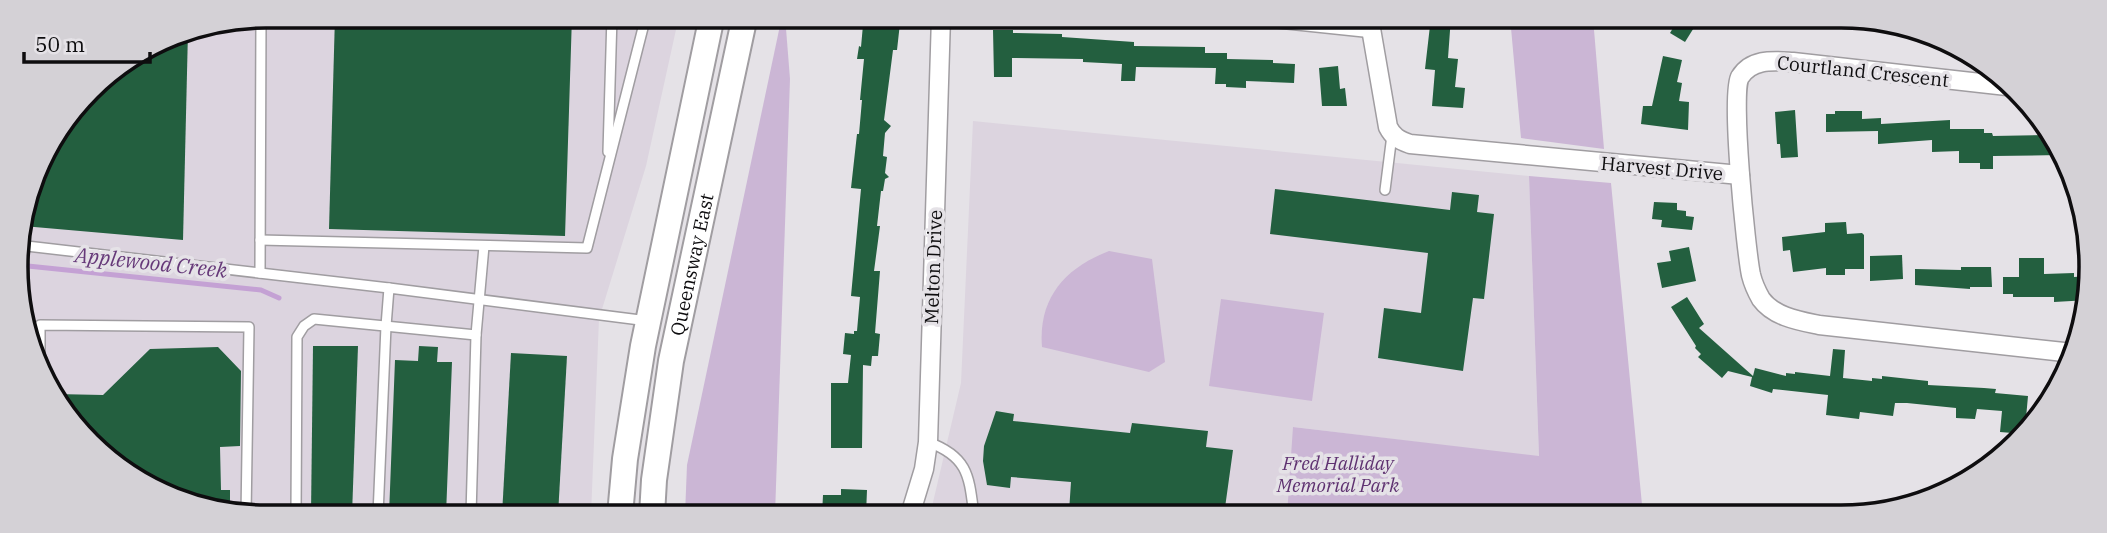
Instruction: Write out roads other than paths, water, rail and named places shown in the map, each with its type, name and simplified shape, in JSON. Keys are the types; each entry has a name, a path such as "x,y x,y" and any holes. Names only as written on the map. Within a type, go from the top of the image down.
{"main road":[{"name":"Queensway East","path":"622,505 631,414 648,321 709,29"},
{"name":"Queensway East","path":"653,505 671,361 742,29"}],"street":[{"path":"1370,28 1388,127 1392,135"},
{"name":"Melton Drive","path":"913,505 924,469 928,442 941,29"},
{"name":"Courtland Crescent","path":"1740,175 1735,92 1739,78 1751,65 1769,61 1793,62 1995,85"},
{"name":"Harvest Drive","path":"1392,135 1410,144 1740,175 1751,274 1761,299 1769,307 1790,318 1819,325 2062,354"}],"lane":[{"path":"260,273 261,29"},
{"path":"608,168 612,29"},
{"path":"260,240 587,248 643,29"},
{"path":"1385,190 1392,135"},
{"path":"29,246 648,321"},
{"path":"471,505 476,335 484,246"},
{"path":"378,505 389,288"},
{"path":"296,505 297,337 304,326 314,319 476,335"},
{"path":"40,340 40,325 248,327 246,504"},
{"path":"928,442 945,449 961,462 969,477 973,505"}],"waterway":[{"name":"Applewood Creek","path":"28,266 261,290 279,298"}],"park label":[{"name":"Fred Halliday Memorial Park","path":"1338,474"}]}
